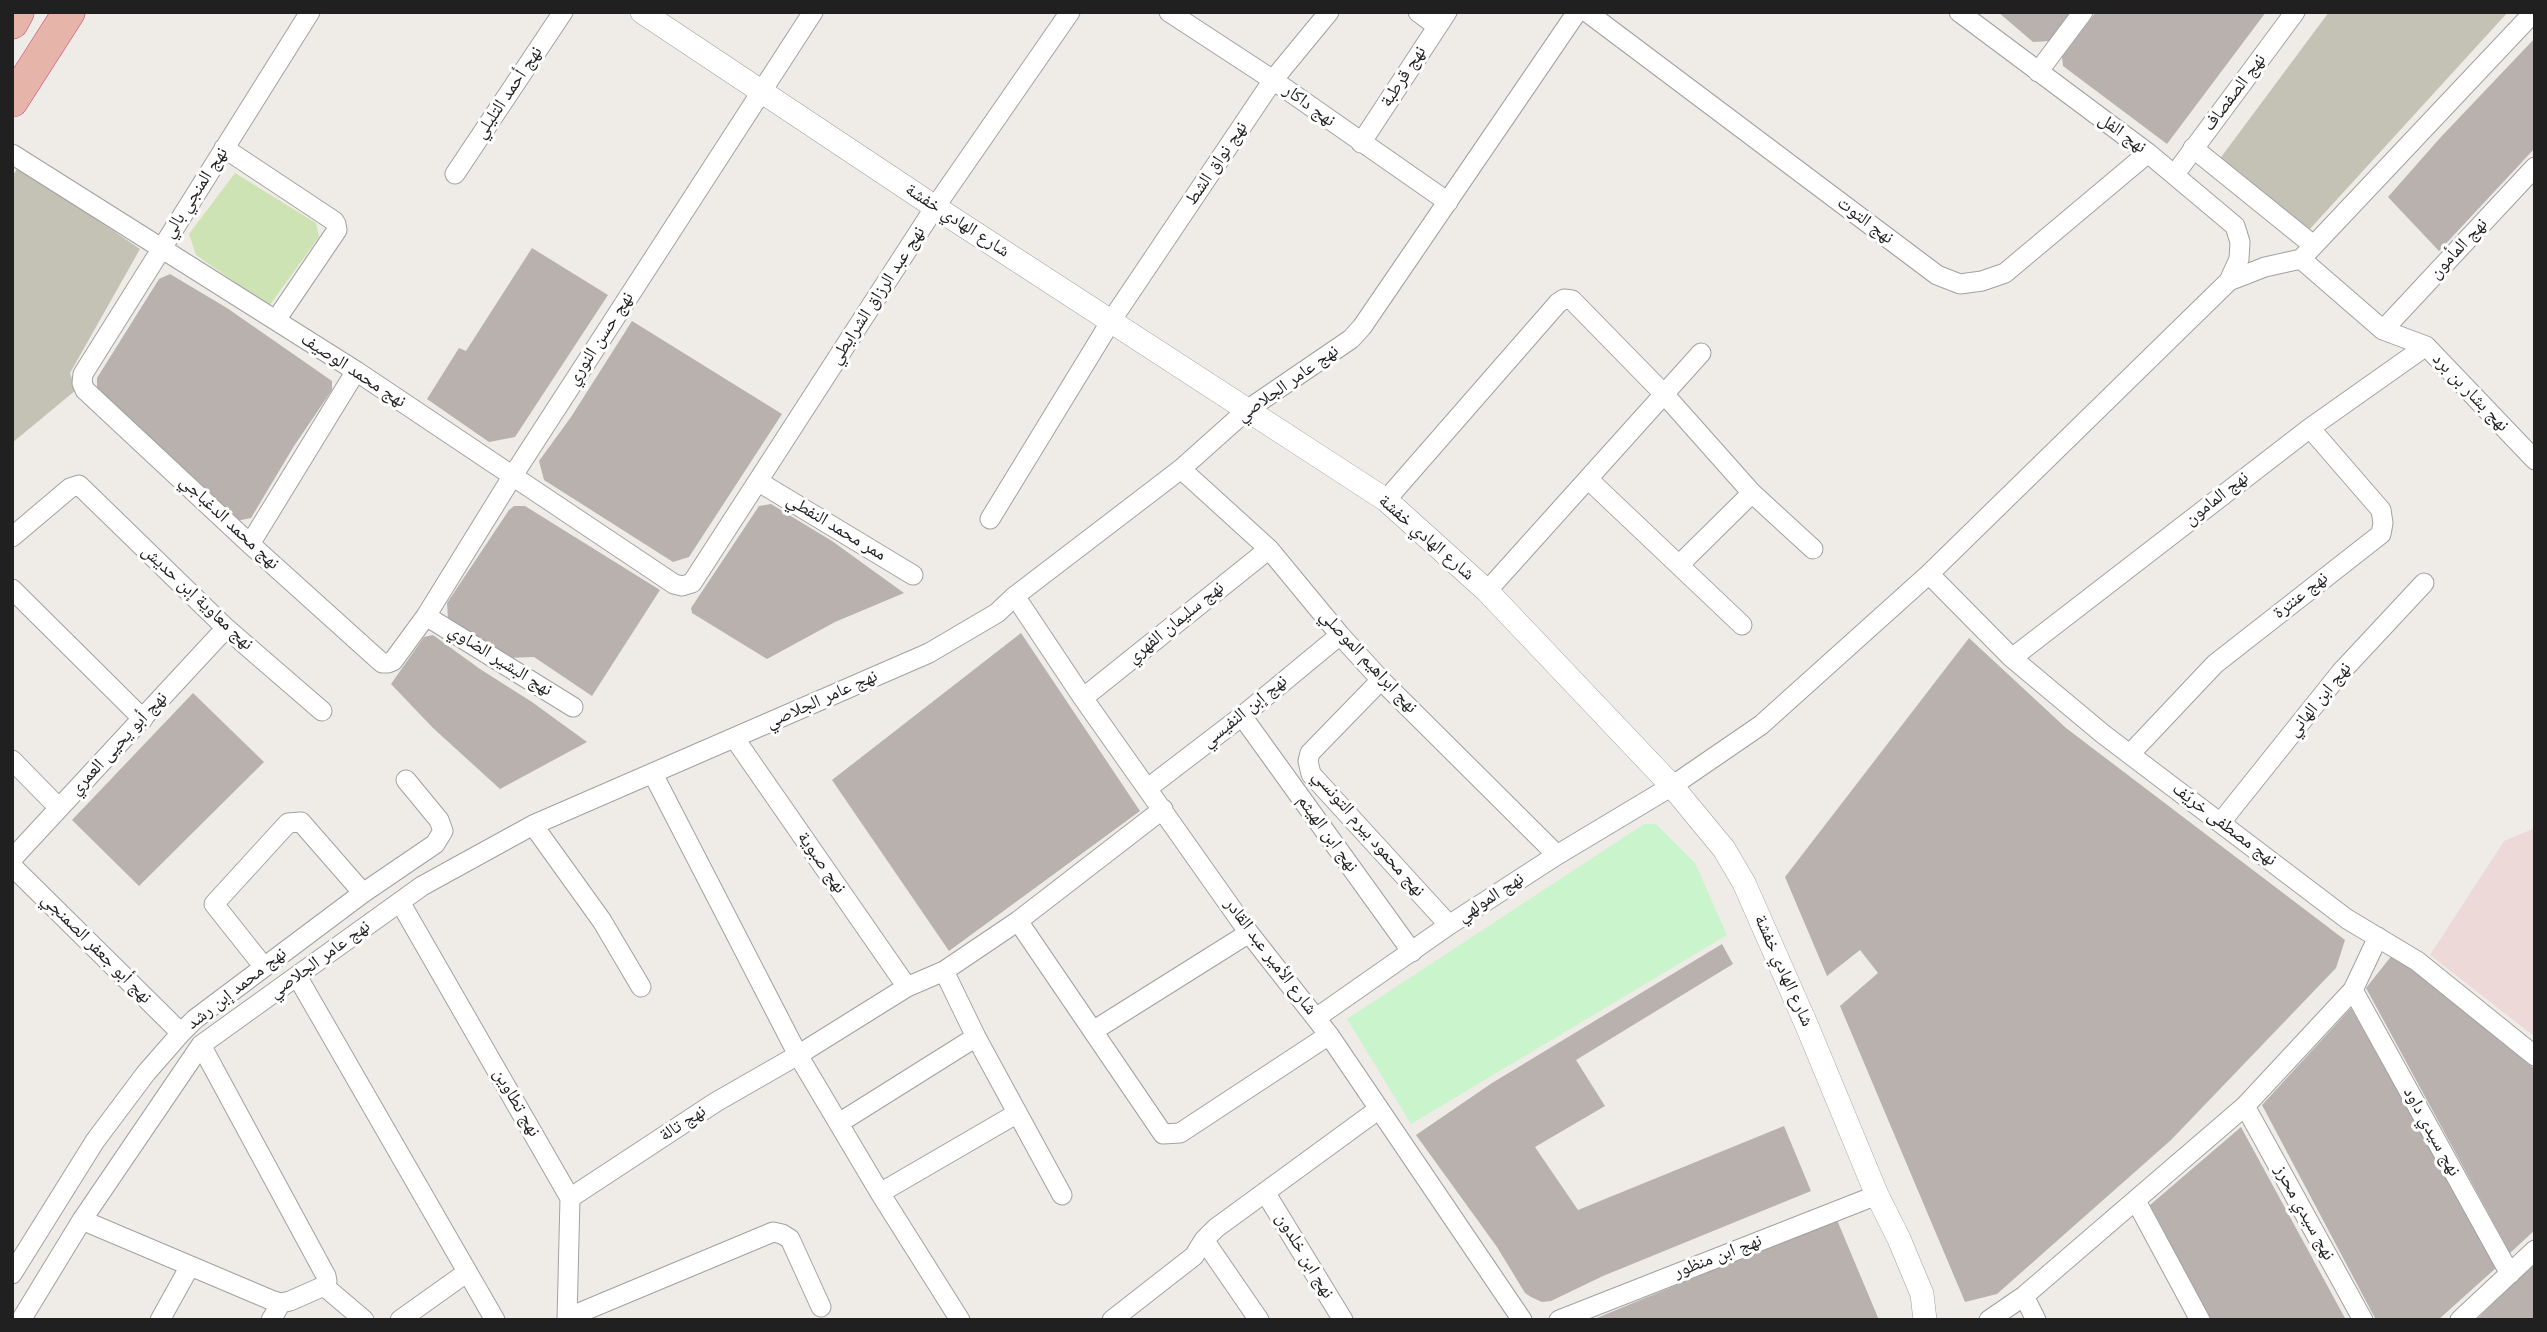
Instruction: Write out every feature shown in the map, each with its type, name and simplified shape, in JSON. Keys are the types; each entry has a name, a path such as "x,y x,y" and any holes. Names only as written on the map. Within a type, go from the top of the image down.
{"highway":[{"path":"12,23 18,12"},
{"path":"12,101 69,12"}],"street":[{"name":"نهج المنجي بالي","path":"83,374 310,12"},
{"name":"نهج أحمد التليلي","path":"455,174 563,12"},
{"name":"شارع الهادي خفشة","path":"642,12 935,208 1386,500 1487,591 1672,786 1724,849 1744,883 1922,1294 1925,1320"},
{"name":"نهج حسن النوري","path":"388,663 393,661 426,616 512,477 813,12"},
{"name":"نهج عبد الرزاق الشرايطي","path":"692,583 935,208 1070,12"},
{"name":"نهج داكار","path":"1169,12 1273,80 1448,202"},
{"name":"نهج نواق الشط","path":"990,519 1111,321 1273,80 1329,12"},
{"path":"1418,12 1442,19"},
{"name":"نهج عامر الجلاصي","path":"21,1320 82,1220 201,1045 422,886 533,825 929,653 998,613 1181,469 1247,410 1333,352 1362,327 1577,12"},
{"name":"نهج التوت","path":"1587,12 1937,275 1960,284 1982,281 2005,273 2148,153"},
{"name":"نهج الفل","path":"1959,12 2148,153 2235,226 2240,242 2239,259 2229,281"},
{"path":"2038,72 2084,12"},
{"name":"نهج الصفصاف","path":"2175,174 2295,12"},
{"path":"2229,281 2307,252 2534,12"},
{"name":"نهج قرطبة","path":"1361,143 1442,19"},
{"path":"224,148 334,220 336,225 337,230 276,320"},
{"name":"نهج بشار بن برد","path":"2193,148 2307,252 2384,330 2426,346 2535,460"},
{"name":"نهج محمد الوصيف","path":"12,154 356,371 674,584 682,586 692,583"},
{"name":"نهج المأمون","path":"2384,330 2535,167"},
{"name":"نهج المولهي","path":"1317,1018 1449,925 1557,855 1672,786 1761,725 1929,574 2229,281"},
{"path":"1386,500 1564,299 1572,300 1664,394 1752,493 1813,550"},
{"name":"نهج المامون","path":"2012,658 2310,428 2426,346"},
{"path":"1487,591 1701,353"},
{"path":"250,544 356,371"},
{"name":"نهج محمد الدغباجي","path":"83,374 82,383 85,390 382,663 388,663"},
{"name":"نهج عنترة","path":"2130,754 2215,664 2381,534 2381,510 2310,428"},
{"name":"نهج ابراهيم الموصلي","path":"1181,469 1269,549 1381,680 1557,855"},
{"path":"1588,479 1742,625"},
{"name":"ممر محمد النفطي","path":"759,482 913,575"},
{"name":"نهج معاوية إبن حديش","path":"12,537 74,485 79,485 226,628 322,711"},
{"path":"1679,565 1752,493"},
{"name":"نهج سليمان الفهري","path":"1083,698 1269,549"},
{"name":"نهج مصطفى خريّف","path":"1929,574 2012,658 2130,754 2347,919 2417,961 2535,1056"},
{"name":"نهج ابن الهاني","path":"2221,822 2341,672 2424,583"},
{"path":"12,589 143,719"},
{"name":"شارع الأمير عبد القادر","path":"1015,597 1249,933 1329,1035 1522,1320"},
{"name":"نهج البشير الضاوي","path":"426,616 573,707"},
{"name":"نهج أبو يحيى العمري","path":"12,859 226,628"},
{"name":"نهج إبن النفيسي","path":"1148,788 1242,716 1340,635"},
{"name":"نهج محمود بيرم التونسي","path":"1381,680 1310,753 1308,761 1311,774 1449,925"},
{"name":"نهج ابن الهيثم","path":"1242,716 1412,952"},
{"name":"نهج صبوية","path":"735,739 907,987"},
{"path":"12,760 59,808"},
{"path":"653,774 798,1055 960,1320"},
{"name":"نهج محمد إبن رشد","path":"15,1262 95,1141 146,1073 195,1019 363,892 435,844 443,831 439,820 406,780"},
{"name":"نهج تالة","path":"570,1199 716,1102 907,987 944,971 1018,921 1163,809"},
{"path":"264,967 214,904 288,823 301,822 363,892"},
{"path":"533,825 602,921 640,987"},
{"name":"نهج أبو جعفر الصمنجي","path":"12,866 181,1033"},
{"name":"نهج تطاوين","path":"400,902 570,1199"},
{"path":"1018,921 1163,1134 1180,1133 1329,1035"},
{"path":"1093,1031 1249,933"},
{"path":"1989,1320 2024,1296 2245,1106 2353,990 2378,937"},
{"path":"944,971 1016,1114 1062,1195"},
{"path":"298,976 495,1320"},
{"name":"نهج سيدي داود","path":"2353,990 2510,1273"},
{"path":"839,1123 976,1037"},
{"path":"82,1220 190,1266 276,1311 290,1301 324,1286 326,1276 201,1045"},
{"name":"نهج سيدي محرز","path":"2245,1106 2363,1320"},
{"path":"1112,1320 1194,1256 1204,1240 1379,1109"},
{"path":"880,1193 1016,1114"},
{"name":"نهج ابن خلدون","path":"1265,1192 1343,1320"},
{"name":"نهج ابن منظور","path":"1559,1320 1877,1195"},
{"path":"570,1199 567,1319 774,1232 790,1239 821,1307"},
{"path":"2136,1201 2200,1320"},
{"path":"1204,1240 1259,1320"},
{"path":"2460,1320 2535,1250"},
{"path":"160,1320 190,1266"},
{"path":"400,1320 466,1273"},
{"path":"324,1286 364,1320"},
{"path":"2024,1296 2036,1320"}],"shaded area":[{"path":"2329,12 2508,12 2298,242 2213,168"},
{"path":"19,166 140,249 70,373 76,390 12,443 12,177"},
{"path":"2535,828 2535,1037 2430,955 2504,841"}],"green space":[{"path":"235,173 316,223 319,237 269,306 196,255 189,234"},
{"path":"1644,824 1656,824 1695,863 1727,935 1411,1124 1347,1019"}],"building":[{"path":"1998,12 2072,12 2051,41 2033,42"},
{"path":"2096,12 2266,12 2167,144 2063,66 2062,57"},
{"path":"2535,38 2535,148 2439,251 2388,197"},
{"path":"532,248 608,295 515,437 489,442 427,399 459,348 466,351"},
{"path":"170,274 227,308 332,381 332,390 294,446 251,518 236,521 100,394 97,387 97,378 159,279"},
{"path":"632,321 782,414 689,557 673,562 544,480 539,461 571,417"},
{"path":"771,504 832,541 904,593 835,622 767,659 692,613 691,608 759,506"},
{"path":"514,506 525,506 660,590 592,696 534,657 508,658 448,619 447,603"},
{"path":"1021,633 1140,811 949,951 832,780"},
{"path":"433,635 587,742 500,789 433,728 391,684 424,637"},
{"path":"1969,638 2066,728 2345,940 2336,968 2171,1140 1997,1294 1965,1302 1840,1006 1878,973 1860,950 1827,976 1785,877"},
{"path":"193,693 264,762 139,886 72,820"},
{"path":"1722,944 1733,964 1576,1060 1605,1106 1535,1147 1578,1210 1784,1126 1811,1191 1603,1276 1551,1301 1542,1302 1531,1297 1525,1293 1497,1247 1416,1135 1492,1083"},
{"path":"2393,954 2535,1069 2535,1230 2510,1253 2366,988"},
{"path":"2351,1008 2497,1267 2438,1320 2376,1320 2262,1105"},
{"path":"2241,1127 2346,1320 2211,1320 2150,1205"},
{"path":"1837,1220 1879,1320 1592,1320 1766,1248"},
{"path":"2535,1262 2535,1320 2476,1320"}]}
